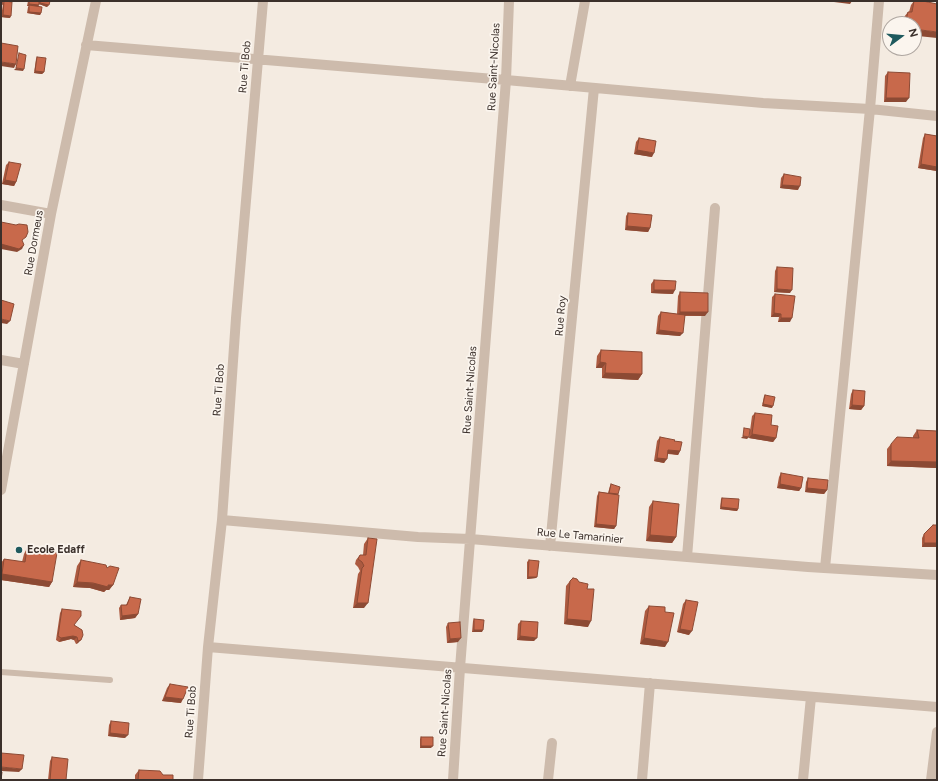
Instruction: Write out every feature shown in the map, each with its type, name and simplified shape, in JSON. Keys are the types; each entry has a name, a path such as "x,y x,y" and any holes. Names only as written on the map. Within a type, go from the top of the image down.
{"street":[{"name":"Rue Dormeus","path":"1,490 3,466 24,364 51,214 96,1"},
{"name":"Rue Ti Bob","path":"198,780 208,647 222,520 236,318 263,1"},
{"name":"Rue Saint-Nicolas","path":"452,780 506,80 509,1"},
{"path":"570,86 585,1"},
{"path":"825,568 870,109 879,1"},
{"path":"86,45 763,103 870,109 937,116"},
{"name":"Rue Roy","path":"550,546 594,88"},
{"path":"1,205 51,214"},
{"path":"687,557 715,208"},
{"path":"1,360 24,364"},
{"name":"Rue Le Tamarinier","path":"222,520 825,568 937,575"},
{"path":"208,647 937,707"},
{"path":"642,780 650,684"},
{"path":"803,780 811,697"},
{"path":"931,780 937,732"},
{"path":"548,780 552,743"}],"lane":[{"path":"1,672 110,680"}],"building":[{"path":"4,1 12,2 11,16 3,15"},
{"path":"29,1 39,1 39,5 29,4"},
{"path":"40,1 50,1 49,5 40,3"},
{"path":"914,1 937,4 937,32 922,30 922,16 907,16 908,12 912,12"},
{"path":"29,5 42,7 41,13 29,12"},
{"path":"1,43 18,46 16,64 1,62"},
{"path":"19,53 26,55 24,69 16,68"},
{"path":"37,57 46,58 44,72 35,71"},
{"path":"888,72 910,73 909,98 886,98"},
{"path":"925,134 937,136 937,167 921,164"},
{"path":"639,138 656,141 654,153 637,150"},
{"path":"9,162 21,164 16,182 5,180"},
{"path":"784,174 801,177 800,186 782,185"},
{"path":"628,213 652,215 650,228 627,226"},
{"path":"1,222 16,225 27,225 28,232 26,237 22,240 24,245 19,249 1,244"},
{"path":"777,267 793,268 792,290 777,289"},
{"path":"654,280 676,281 675,290 654,290"},
{"path":"680,292 708,293 708,312 680,312"},
{"path":"775,294 795,296 792,318 781,318 781,314 774,313"},
{"path":"1,300 14,304 10,321 1,319"},
{"path":"661,312 685,315 683,333 659,330"},
{"path":"601,350 642,352 642,374 605,373 606,363 600,362"},
{"path":"853,390 865,391 864,406 852,405"},
{"path":"765,395 775,397 773,406 763,404"},
{"path":"755,413 772,415 771,425 778,426 776,438 752,434"},
{"path":"744,428 750,429 749,437 743,436"},
{"path":"917,430 937,431 937,462 891,461 891,444 897,437 919,438"},
{"path":"660,437 682,442 680,451 668,450 667,459 657,458"},
{"path":"781,473 803,477 801,488 780,484"},
{"path":"808,478 828,480 827,490 807,488"},
{"path":"611,484 620,487 618,494 609,493"},
{"path":"599,492 619,495 616,526 596,524"},
{"path":"722,498 739,499 738,509 721,507"},
{"path":"653,501 679,504 676,537 650,535"},
{"path":"933,525 937,525 937,543 924,543 924,534"},
{"path":"368,538 377,539 368,603 357,603 362,568 364,566 358,559 360,555 366,555"},
{"path":"27,548 57,553 52,582 2,574 4,559 25,562"},
{"path":"81,560 106,565 107,568 110,566 119,568 113,585 108,585 108,587 93,583 77,582"},
{"path":"529,560 539,561 537,577 528,577"},
{"path":"573,578 577,579 579,582 588,584 587,589 594,589 591,621 567,619 570,581"},
{"path":"130,597 141,599 138,614 122,616 121,605 127,605"},
{"path":"686,600 698,602 692,631 680,629"},
{"path":"649,606 665,607 665,612 674,613 668,642 644,638"},
{"path":"62,609 81,611 81,616 74,625 82,630 83,635 81,640 78,641 77,637 73,636 61,638 58,636"},
{"path":"474,619 484,620 483,630 474,630"},
{"path":"521,621 538,622 537,638 520,636"},
{"path":"460,622 461,638 450,639 448,623"},
{"path":"170,684 188,687 183,699 165,697"},
{"path":"111,721 129,723 128,735 110,733"},
{"path":"421,737 433,737 433,746 421,746"},
{"path":"1,753 24,755 22,769 1,767"},
{"path":"52,757 68,759 66,780 50,780"},
{"path":"139,770 160,771 163,775 173,775 173,780 138,780"}],"place":[{"name":"Ecole Edaff","path":"19,550"}]}
